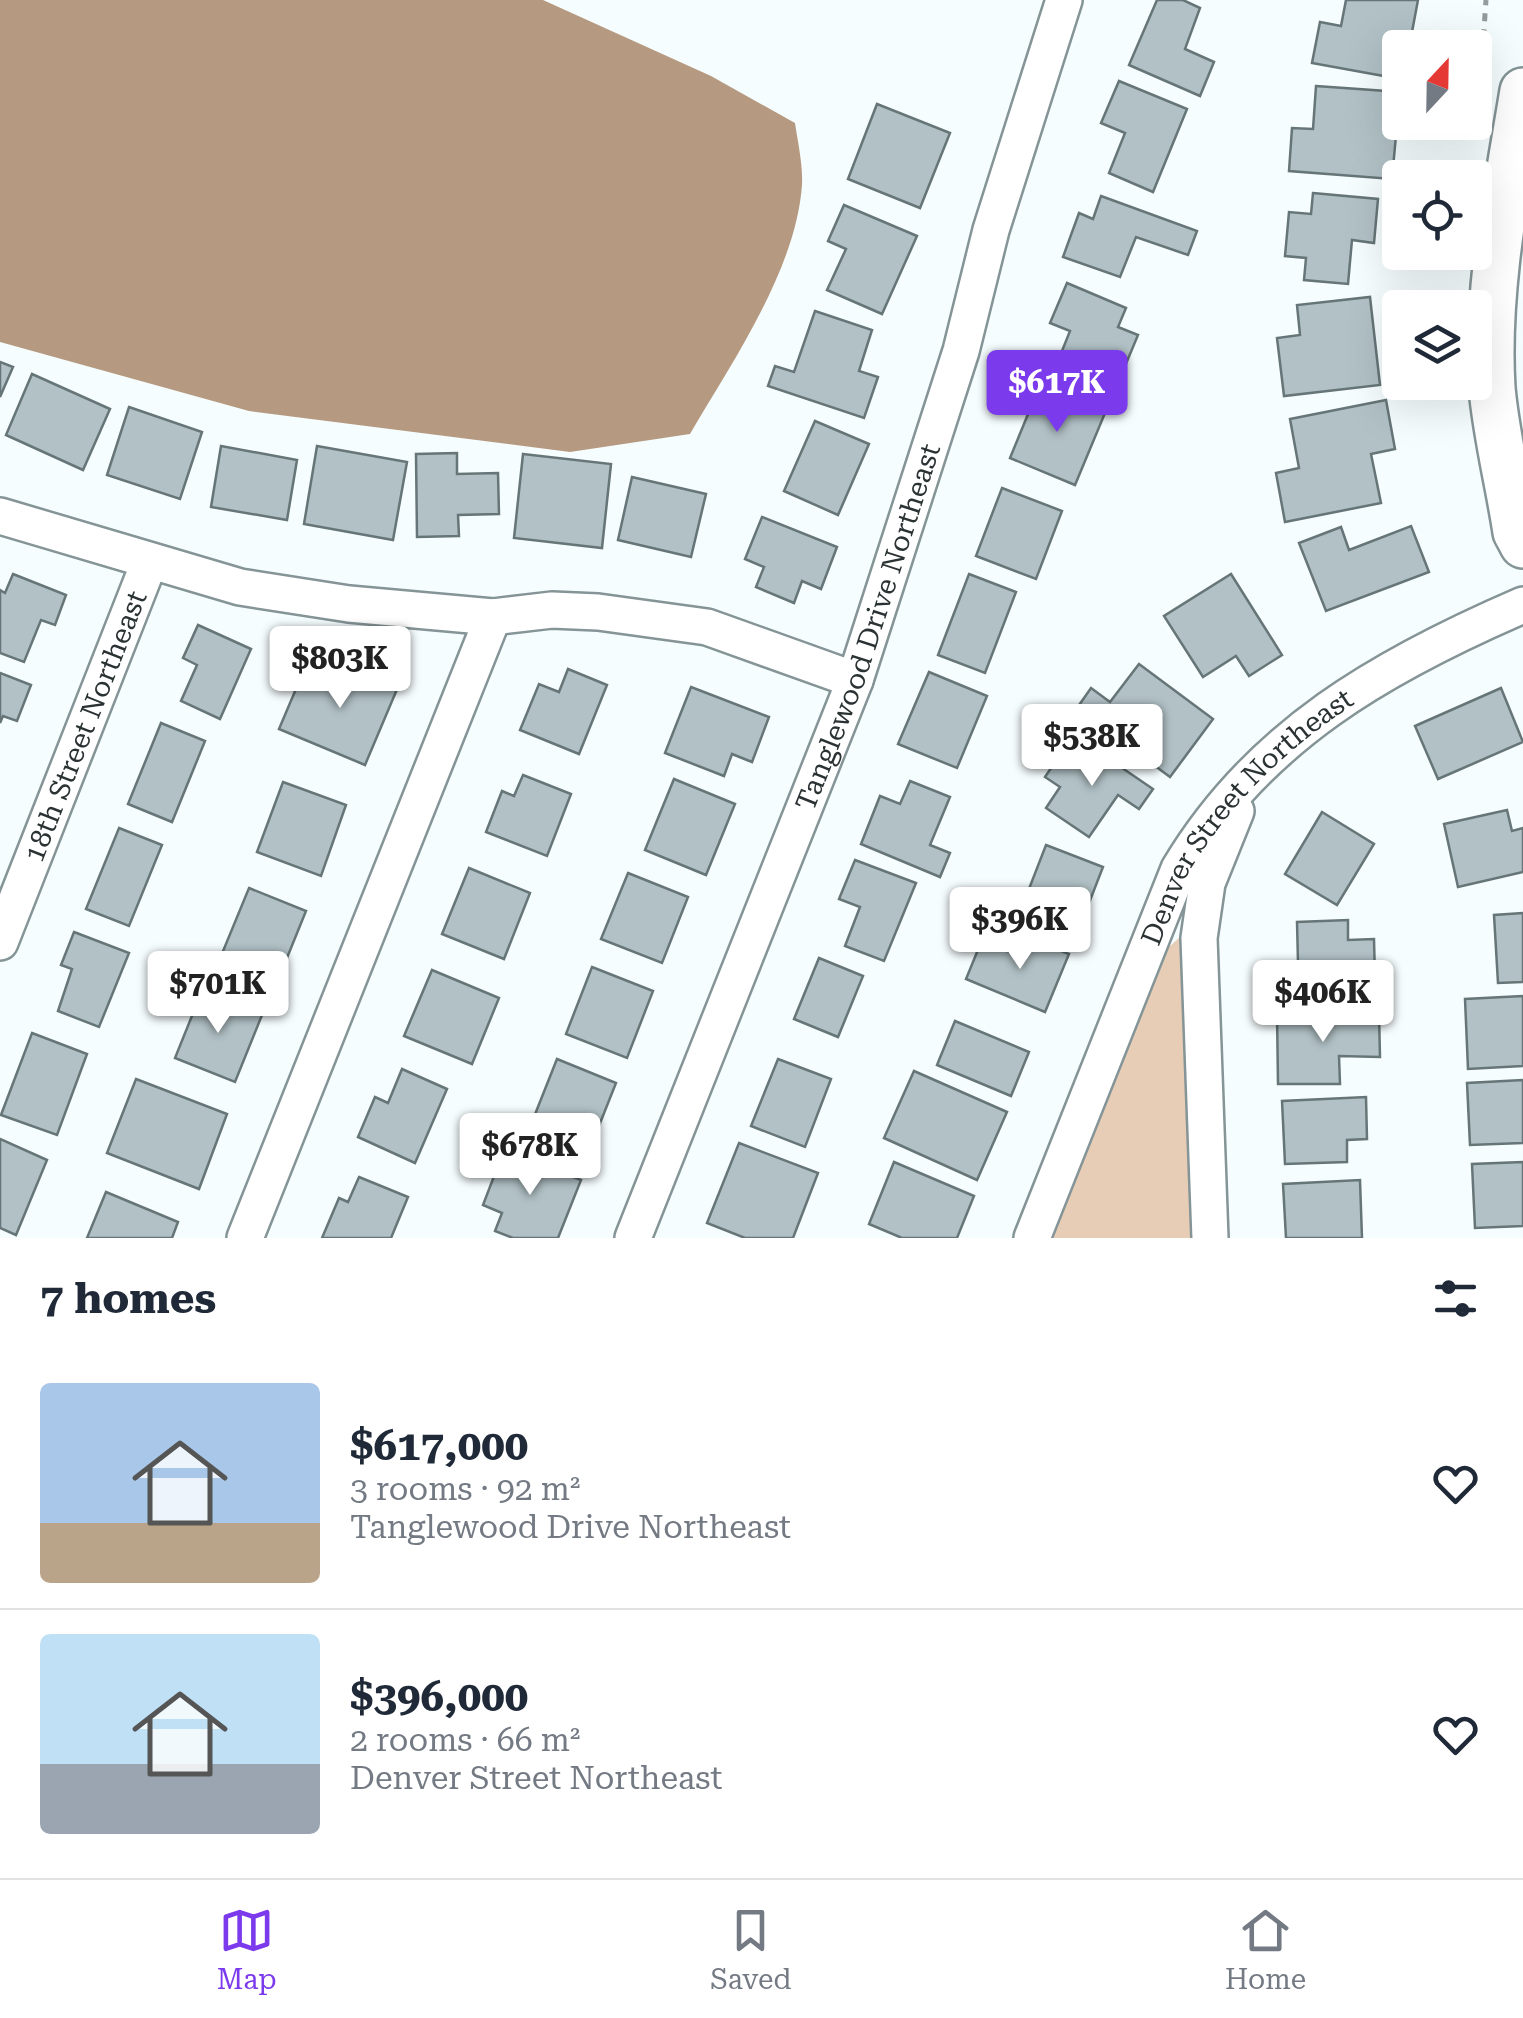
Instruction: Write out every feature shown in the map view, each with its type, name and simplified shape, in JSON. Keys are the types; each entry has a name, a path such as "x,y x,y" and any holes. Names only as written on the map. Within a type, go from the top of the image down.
{"street":[{"name":"Tanglewood Drive Northeast","path":"633,1238 854,680 950,386 991,230 1064,0"},
{"path":"1523,91 1500,233 1491,352 1493,393 1516,532 1523,545"},
{"path":"0,516 149,563 240,586 349,604 493,617 552,610 645,616 707,627 854,680"},
{"name":"18th Street Northeast","path":"0,942 149,563"},
{"name":"Denver Street Northeast","path":"1032,1238 1179,869 1198,836 1250,779 1341,697 1433,644 1523,606"},
{"path":"246,1238 493,617"},
{"path":"1210,1238 1201,923 1214,860 1250,779"}],"path":[{"path":"1484,30 1486,0"}],"shaded area":[{"path":"0,0 543,0 711,76 795,123 802,185 788,250 760,314 690,434 570,452 249,411 0,342"},
{"path":"1180,937 1185,942 1193,1238 1053,1238 1169,947"}],"building":[{"path":"1157,0 1183,0 1200,8 1185,49 1214,62 1200,96 1129,65"},
{"path":"1346,0 1418,0 1412,30 1382,30 1382,76 1312,63 1320,22 1341,26"},
{"path":"1119,81 1187,109 1153,192 1109,173 1125,133 1101,123"},
{"path":"1316,86 1382,91 1382,140 1396,140 1394,160 1382,160 1382,178 1289,171 1292,128 1313,129"},
{"path":"877,104 950,133 920,208 848,179"},
{"path":"1313,193 1378,199 1374,243 1352,240 1348,284 1304,280 1306,258 1285,256 1289,212 1311,214"},
{"path":"1101,196 1197,231 1188,255 1136,237 1120,277 1063,257 1079,213 1093,219"},
{"path":"844,205 917,236 882,314 827,290 846,249 828,241"},
{"path":"1067,283 1126,308 1118,327 1138,335 1113,395 1054,371 1070,331 1050,323"},
{"path":"1370,297 1380,385 1284,396 1277,338 1300,335 1297,305"},
{"path":"815,311 872,330 859,371 878,377 864,418 768,386 775,366 794,372"},
{"path":"0,362 13,367 0,397"},
{"path":"32,374 110,409 83,470 6,435"},
{"path":"1040,385 1105,413 1075,485 1010,458"},
{"path":"1386,400 1395,449 1371,454 1381,503 1285,522 1276,473 1299,468 1290,419"},
{"path":"129,407 202,432 180,499 107,475"},
{"path":"815,421 869,444 838,515 784,491"},
{"path":"221,446 297,460 287,520 211,507"},
{"path":"317,446 407,462 393,540 304,524"},
{"path":"457,453 457,474 498,473 499,514 458,515 459,536 417,537 416,454"},
{"path":"523,454 611,464 602,548 514,538"},
{"path":"632,477 706,494 691,557 618,540"},
{"path":"1002,488 1062,511 1036,579 976,556"},
{"path":"762,517 837,547 821,589 802,581 794,603 756,587 764,567 745,559"},
{"path":"1411,526 1429,572 1326,611 1299,543 1341,527 1349,550"},
{"path":"13,574 66,595 55,625 41,620 24,662 0,653 0,590 5,593"},
{"path":"969,574 1016,592 985,673 938,655"},
{"path":"1231,574 1282,655 1249,676 1236,656 1203,677 1164,616"},
{"path":"198,625 251,649 220,719 181,701 197,665 183,658"},
{"path":"333,660 398,687 365,765 279,729 304,670 325,679"},
{"path":"1139,664 1213,719 1170,777 1077,708 1091,688 1110,702"},
{"path":"568,669 607,685 579,754 520,730 539,684 559,692"},
{"path":"929,672 987,696 957,768 898,744"},
{"path":"0,673 31,685 17,721 3,716 0,723"},
{"path":"691,687 769,717 752,762 732,754 724,776 665,753"},
{"path":"1501,688 1523,742 1438,779 1415,726"},
{"path":"161,723 205,741 172,822 128,804"},
{"path":"1087,744 1153,789 1139,809 1118,795 1089,837 1046,808 1060,787 1045,777 1062,752 1075,762"},
{"path":"523,775 571,794 547,856 486,832 502,791 514,796"},
{"path":"674,779 735,804 706,875 645,850"},
{"path":"910,781 950,797 930,845 950,853 940,877 861,844 880,796 900,804"},
{"path":"283,782 346,805 321,876 257,852"},
{"path":"1507,810 1512,831 1523,828 1523,872 1458,887 1444,824"},
{"path":"1322,812 1374,844 1337,905 1285,874"},
{"path":"119,828 162,845 129,926 86,909"},
{"path":"1046,845 1103,867 1077,934 1020,912"},
{"path":"855,860 916,883 884,961 845,946 860,907 839,899"},
{"path":"469,868 530,893 504,959 442,934"},
{"path":"628,873 688,897 662,963 601,939"},
{"path":"249,888 306,911 278,980 221,956"},
{"path":"1523,913 1523,982 1498,983 1494,915"},
{"path":"1348,920 1348,940 1374,939 1375,979 1351,980 1351,1000 1275,1003 1275,963 1298,963 1297,922"},
{"path":"74,932 129,953 99,1027 58,1011 72,969 61,965"},
{"path":"1029,938 1069,954 1045,1012 966,979 982,940 1021,957"},
{"path":"819,958 863,976 838,1037 794,1019"},
{"path":"592,967 653,991 627,1058 566,1034"},
{"path":"432,970 499,998 472,1064 404,1036"},
{"path":"202,991 262,1015 235,1082 175,1058"},
{"path":"1523,996 1523,1066 1468,1069 1465,999"},
{"path":"1379,1013 1380,1057 1339,1056 1340,1084 1278,1084 1277,1014"},
{"path":"955,1021 1029,1052 1011,1096 937,1065"},
{"path":"32,1033 87,1054 57,1135 1,1115"},
{"path":"557,1059 616,1083 587,1156 528,1132"},
{"path":"778,1059 831,1079 805,1147 751,1126"},
{"path":"402,1069 447,1089 415,1163 358,1137 375,1097 388,1103"},
{"path":"914,1071 1007,1112 977,1180 884,1138"},
{"path":"136,1079 227,1114 199,1189 107,1153"},
{"path":"1523,1080 1523,1143 1470,1145 1467,1083"},
{"path":"1366,1097 1367,1139 1347,1140 1347,1162 1285,1164 1282,1101"},
{"path":"0,1139 47,1160 16,1235 0,1228"},
{"path":"739,1143 818,1173 793,1238 745,1238 707,1223"},
{"path":"504,1150 581,1180 558,1238 513,1238 495,1231 502,1213 483,1205"},
{"path":"894,1162 974,1196 957,1238 902,1238 869,1224"},
{"path":"1523,1162 1523,1226 1475,1228 1472,1164"},
{"path":"359,1177 408,1197 391,1238 322,1238 339,1198 348,1202"},
{"path":"1360,1180 1362,1238 1286,1238 1283,1184"},
{"path":"106,1192 178,1222 172,1238 87,1238"}]}
